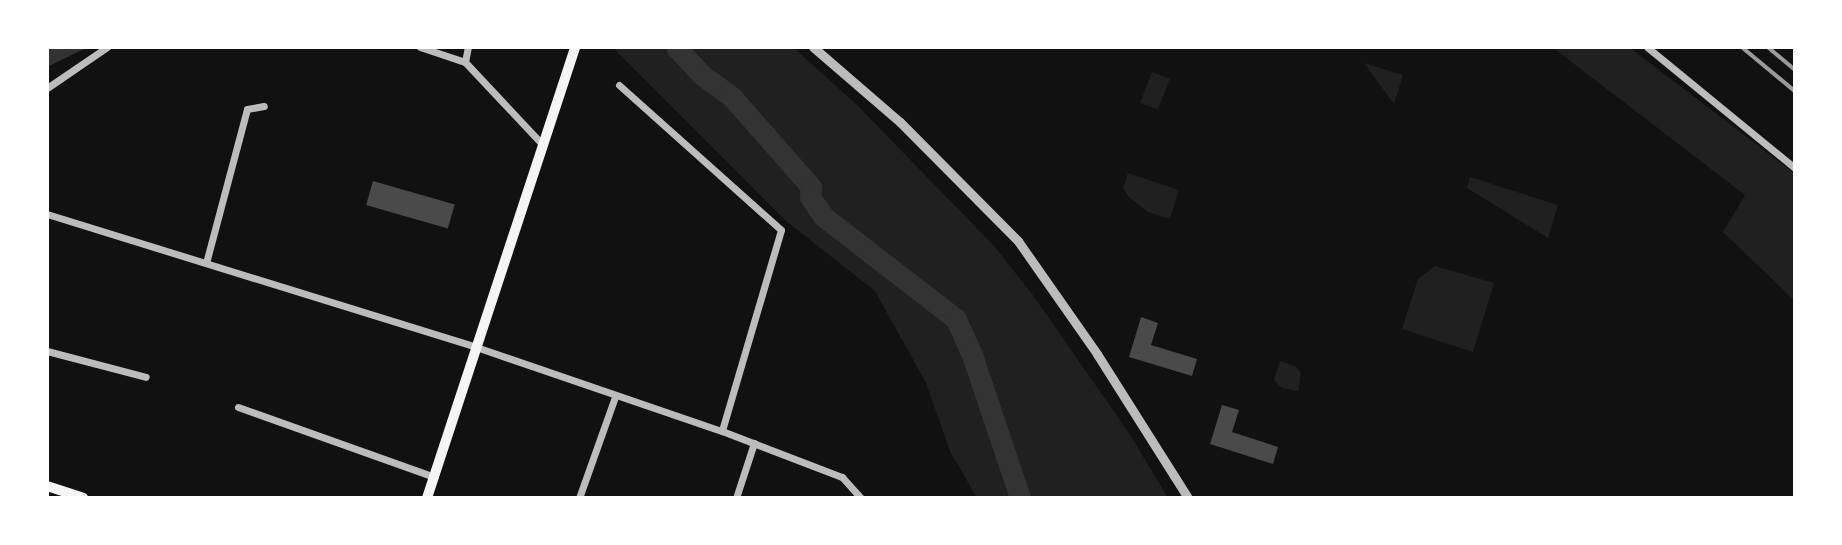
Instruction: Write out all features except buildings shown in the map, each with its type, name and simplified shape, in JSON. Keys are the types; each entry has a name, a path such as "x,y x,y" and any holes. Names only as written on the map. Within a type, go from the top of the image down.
{"main road":[{"path":"427,498 479,348 575,47"},
{"path":"47,486 83,498"}],"street":[{"path":"47,88 107,47"},
{"path":"420,47 466,62 543,145"},
{"path":"466,62 468,47"},
{"path":"813,47 900,122 1018,241 1097,354 1188,498"},
{"path":"1647,47 1795,168"},
{"path":"619,85 781,230 722,431"},
{"path":"206,263 247,109 264,106"},
{"path":"47,214 479,348 615,397 722,431 842,477 861,498"},
{"path":"47,351 146,377"},
{"path":"579,498 615,397"},
{"path":"238,407 435,477"},
{"path":"736,498 754,443"}],"shaded area":[{"path":"47,47 88,47 47,67"},
{"path":"612,47 793,47 858,106 995,247 1032,294 1129,433 1168,498 977,498 950,451 926,383 875,291 786,221"},
{"path":"1552,47 1629,47 1795,174 1795,301 1723,232 1745,195"},
{"path":"1364,63 1403,75 1394,104"},
{"path":"1152,72 1170,79 1158,110 1140,103"},
{"path":"1128,173 1179,190 1170,219 1148,212 1129,197 1123,188"},
{"path":"1470,177 1558,205 1548,238 1467,188"},
{"path":"1435,266 1494,283 1473,352 1402,329 1418,279"},
{"path":"1280,361 1295,366 1301,373 1298,391 1282,388 1274,380"}],"waterway":[{"path":"676,47 702,75 732,97 811,187 810,197 824,217 956,319 971,352 1020,498"}],"railway":[{"path":"1742,47 1795,91"},
{"path":"1768,47 1795,70"}]}
